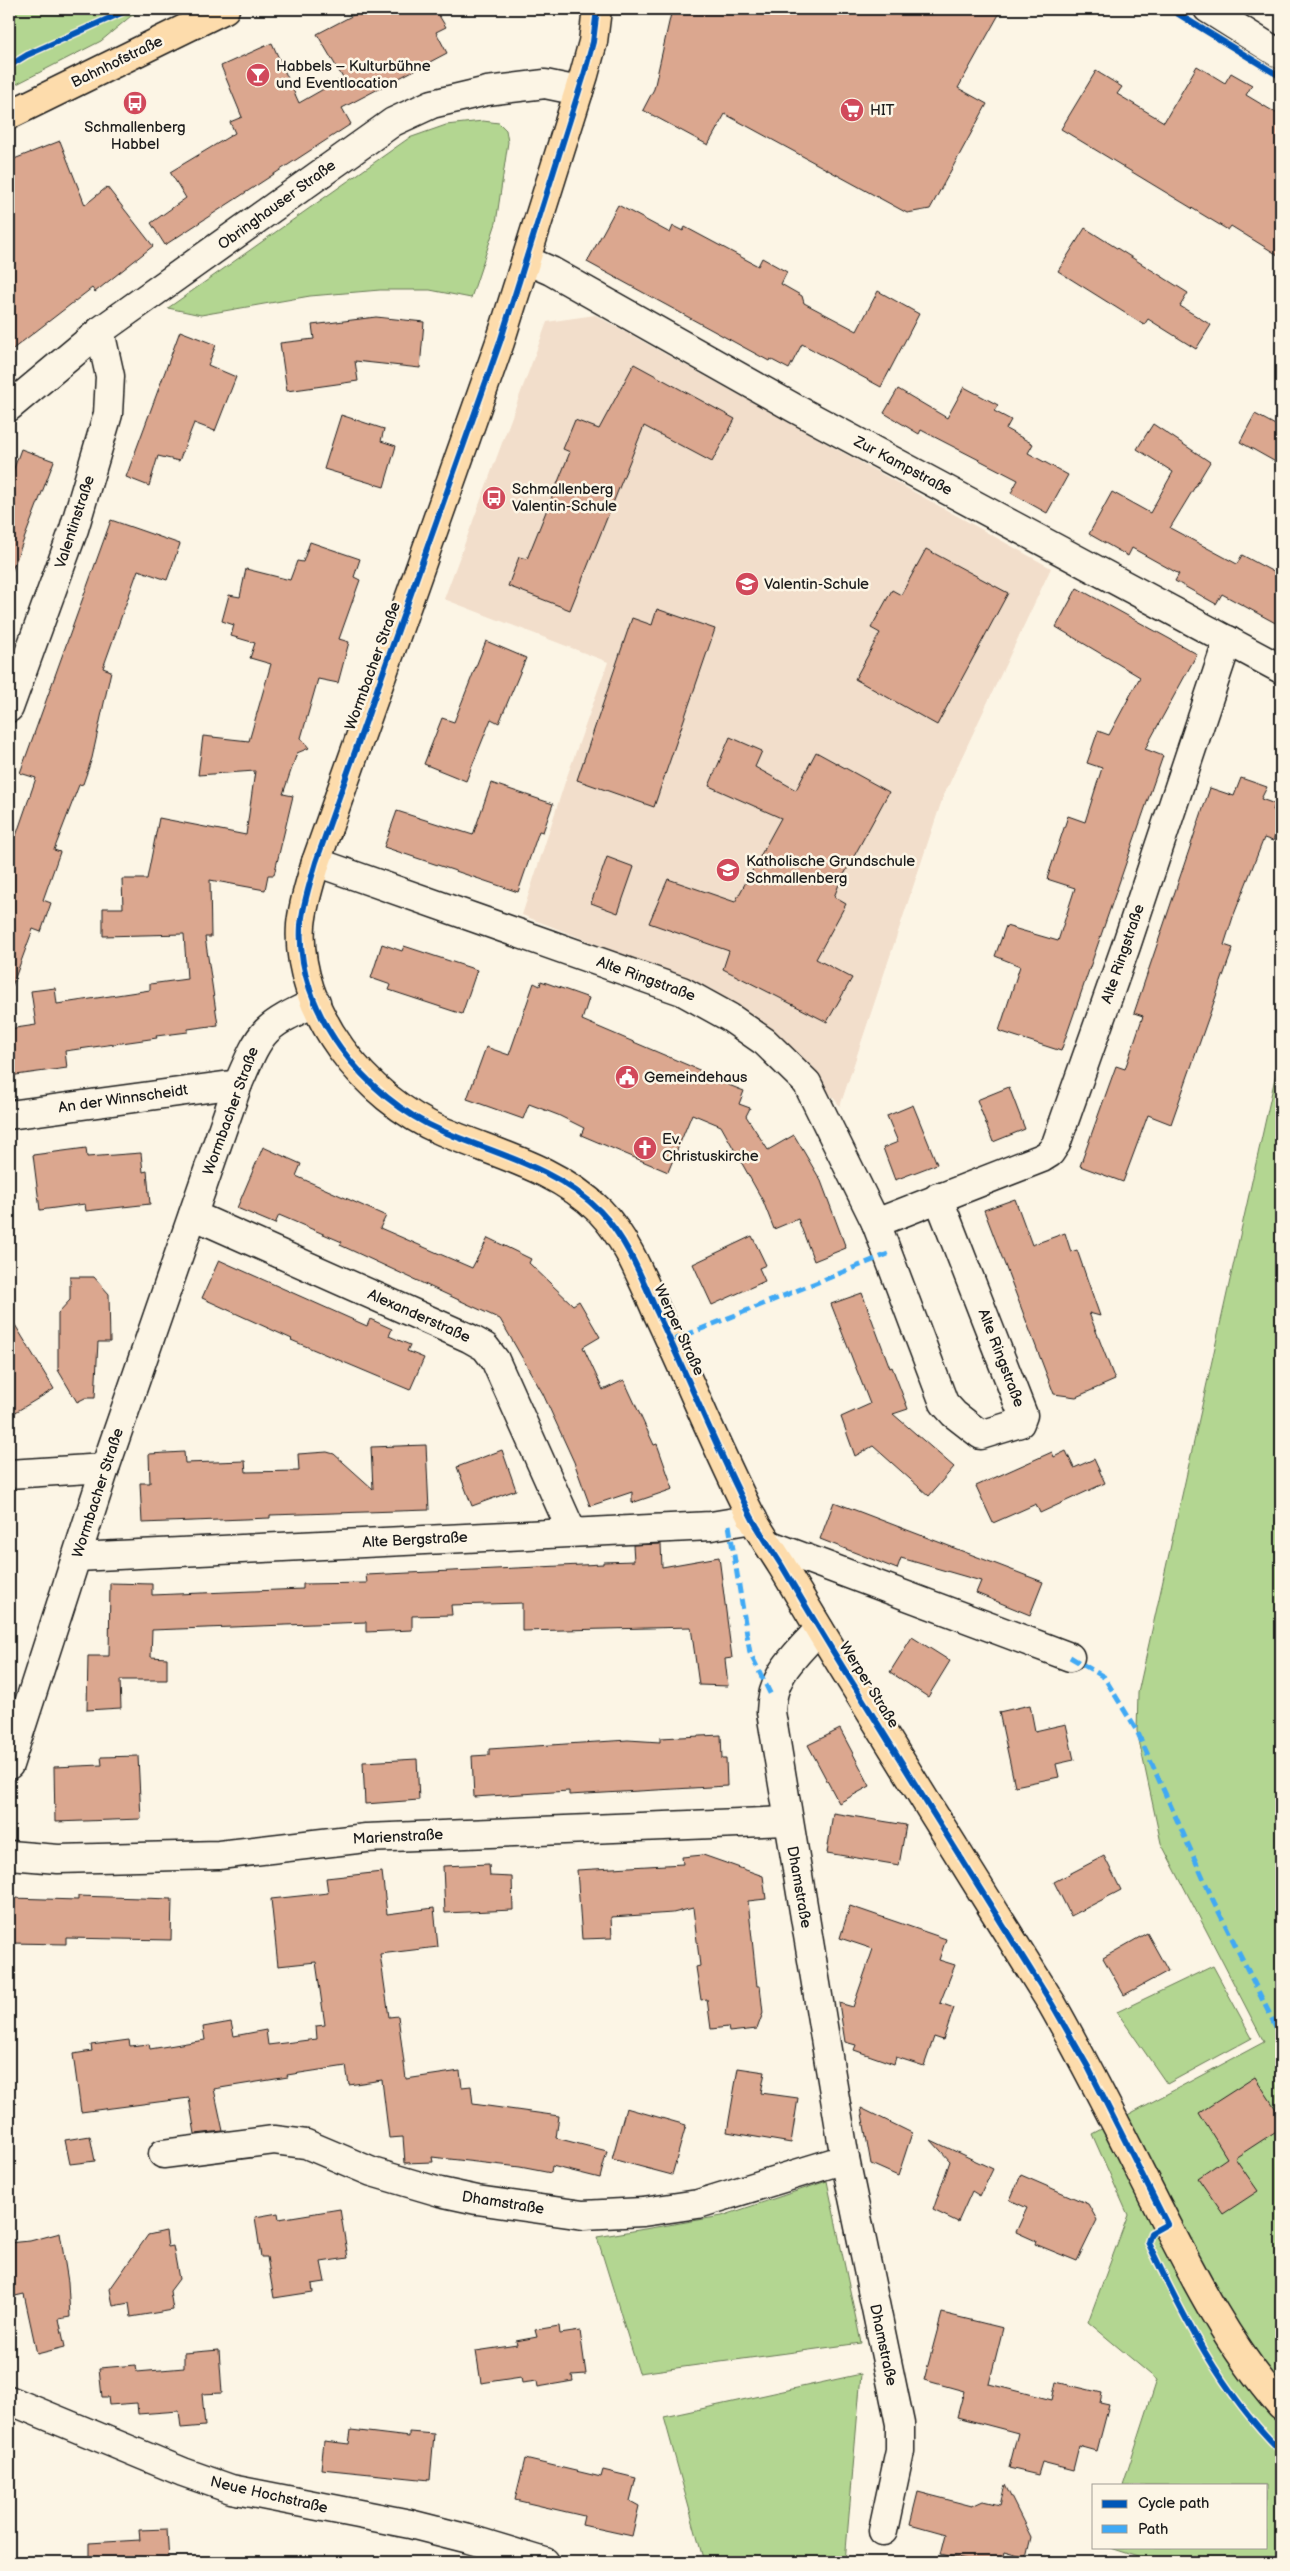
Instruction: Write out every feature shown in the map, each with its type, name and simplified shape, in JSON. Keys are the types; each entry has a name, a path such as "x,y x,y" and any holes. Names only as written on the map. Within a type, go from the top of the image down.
{"main road":[{"name":"Bahnhofstraße","path":"9,115 225,9"},
{"name":"Wormbacher Straße","path":"316,1002 304,962 301,926 306,897 316,862 500,342 579,91 593,42 597,9"},
{"name":"Werper Straße","path":"316,1002 331,1034 351,1062 375,1087 406,1112 440,1130 521,1161 551,1176 600,1211 617,1232 639,1272 753,1519 1046,1996 1088,2068 1171,2232 1220,2323 1246,2361 1281,2406"}],"street":[{"path":"1208,9 1271,48"},
{"name":"Obringhauser Straße","path":"9,407 100,332 393,122 432,104 487,91 546,84 579,91"},
{"name":"Zur Kampstraße","path":"526,260 551,271 796,409 1281,668"},
{"name":"Valentinstraße","path":"9,708 74,528 108,414 110,376 100,332"},
{"name":"Alte Ringstraße","path":"876,1223 938,1197 1042,1158 1056,1144 1126,946 1228,640"},
{"name":"Alte Ringstraße","path":"316,862 682,991 730,1017 765,1042 806,1083 876,1223 948,1409 981,1435 1020,1423 1023,1415 938,1197"},
{"name":"Wormbacher Straße","path":"9,1765 105,1468 238,1084 264,1031 283,1017 316,1002"},
{"name":"An der Winnscheidt","path":"9,1114 238,1084"},
{"name":"Alexanderstraße","path":"193,1215 469,1338 485,1347 494,1360 572,1532"},
{"path":"9,1474 105,1468"},
{"name":"Alte Bergstraße","path":"77,1557 720,1525 753,1519"},
{"path":"768,1544 1070,1657"},
{"name":"Dhamstraße","path":"819,1629 779,1674 771,1695 771,1712 787,1821 845,2159 900,2424 900,2451 883,2531"},
{"name":"Marienstraße","path":"9,1855 58,1859 219,1855 366,1838 787,1821"},
{"name":"Dhamstraße","path":"163,2154 274,2140 289,2141 326,2152 372,2172 440,2192 486,2202 583,2215 643,2212 698,2204 845,2159"},
{"name":"Neue Hochstraße","path":"9,2400 183,2472 231,2488 410,2524 469,2538 499,2557 546,2562"}],"shaded area":[{"name":"Valentin-Schule","path":"595,315 1051,568 943,797 840,1106 788,1044 711,989 522,915 565,782 608,662 444,599 547,322"}],"green space":[{"path":"9,9 147,9 131,16 101,41 9,88"},
{"path":"483,121 499,123 506,130 508,142 496,223 471,298 430,290 380,290 310,296 201,315 168,308 409,138 446,125"},
{"path":"1281,1051 1281,2562 1156,2562 1113,2548 1268,2548 1268,2484 1123,2484 1157,2380 1088,2322 1128,2215 1092,2134 1264,2042 1161,1843 1137,1731 1138,1693"},
{"path":"1213,1966 1252,2038 1167,2084 1117,2012"},
{"path":"827,2181 861,2343 639,2373 597,2237 722,2216"},
{"path":"861,2374 845,2562 704,2562 664,2417"}],"building":[{"path":"365,9 435,9 446,27 436,32 447,53 342,108 351,124 165,245 151,223 186,198 170,172 235,133 230,122 242,117 221,66 272,43 299,103 343,78 317,34"},
{"name":"HIT","path":"672,9 1002,9 958,88 987,104 930,209 907,213 725,114 708,145 643,110 654,89"},
{"path":"1197,66 1225,83 1231,73 1252,85 1246,95 1281,116 1281,257 1231,226 1228,230 1061,129 1096,71 1122,87 1117,94 1164,122"},
{"path":"60,141 85,205 107,187 153,246 95,292 92,288 9,352 9,161"},
{"path":"618,205 670,233 673,226 683,231 685,227 758,266 762,258 787,272 781,284 802,296 804,303 857,331 878,291 919,314 881,387 802,344 789,369 770,359 769,361 587,262"},
{"path":"1085,228 1188,293 1180,306 1211,325 1196,349 1148,319 1144,325 1058,271"},
{"path":"376,317 424,322 420,368 355,361 358,381 287,391 280,343 314,339 312,325"},
{"path":"180,331 216,345 208,365 236,377 215,431 194,423 179,461 158,456 149,486 126,477"},
{"path":"634,364 735,419 712,462 644,426 570,610 508,586 519,557 527,559 570,452 563,449 575,420 599,429"},
{"path":"964,387 998,405 994,411 1011,420 1006,429 1033,444 1028,453 1068,475 1047,513 1011,493 1018,480 921,430 919,434 884,413 898,389 947,418"},
{"path":"1255,414 1281,428 1281,465 1240,442"},
{"path":"341,415 384,429 381,441 396,446 384,487 324,469"},
{"path":"1153,424 1210,462 1170,528 1237,564 1242,555 1281,576 1281,626 1222,594 1216,604 1175,581 1179,574 1132,548 1128,556 1089,534 1112,492 1150,513 1173,472 1137,449"},
{"path":"21,449 54,461 11,573 9,482"},
{"path":"111,520 180,544 167,580 138,570 103,668 111,671 92,758 83,784 79,785 54,850 60,852 43,900 51,903 41,932 33,929 12,986 9,986 9,834 16,836 36,778 20,773"},
{"path":"310,542 360,559 354,577 360,580 339,639 349,642 338,683 318,679 301,738 309,748 297,753 283,794 293,796 274,875 268,875 265,890 210,880 211,937 205,937 218,1025 188,1029 188,1032 156,1036 157,1038 65,1051 67,1068 9,1076 9,1029 36,1025 31,991 55,988 57,1004 150,990 150,984 187,979 184,934 103,936 103,908 123,908 122,879 147,879 159,818 246,835 255,771 198,775 203,736 249,741 271,664 250,658 255,643 231,636 234,625 222,621 229,595 240,597 246,569 290,580 297,561 303,562"},
{"path":"926,549 1008,593 937,725 855,679 880,633 871,628 892,590 901,595"},
{"path":"1077,588 1197,654 1145,749 1163,756 1061,1051 999,1031 1020,966 995,956 1006,926 1058,941 1075,888 1047,879 1068,816 1085,822 1102,768 1087,763 1098,731 1109,735 1140,677 1056,627"},
{"path":"657,609 715,629 654,807 577,780 632,618 652,625"},
{"path":"486,641 526,658 499,723 491,719 466,781 424,764 442,718 454,722"},
{"path":"730,737 762,751 755,767 796,790 816,752 889,792 840,882 834,897 846,904 816,959 852,978 827,1022 723,969 729,951 649,923 668,879 735,902 781,818 709,786"},
{"path":"1241,778 1267,787 1261,799 1275,804 1273,810 1281,814 1281,820 1273,841 1264,838 1233,917 1224,945 1233,948 1171,1124 1148,1115 1123,1182 1080,1166 1116,1066 1125,1069 1143,1016 1134,1013 1210,788 1234,796"},
{"path":"491,783 553,804 543,832 539,831 518,892 384,847 397,811 473,835"},
{"path":"607,857 634,867 618,913 591,903"},
{"path":"382,944 402,951 404,946 477,970 462,1014 389,990 391,985 371,978"},
{"path":"541,981 589,998 582,1020 704,1072 703,1075 744,1091 739,1104 750,1108 746,1116 768,1150 794,1135 821,1181 846,1248 814,1261 798,1219 774,1229 763,1201 721,1126 692,1114 668,1172 581,1135 584,1128 558,1115 529,1104 523,1119 467,1099 486,1047 509,1055 534,983 540,986"},
{"path":"1009,1087 1025,1129 993,1142 977,1100"},
{"path":"913,1105 937,1164 895,1180 883,1148 898,1142 887,1116"},
{"path":"263,1147 301,1164 296,1176 386,1216 380,1228 472,1268 488,1238 531,1259 529,1263 573,1305 579,1301 600,1337 583,1347 603,1390 624,1380 654,1445 657,1444 673,1489 632,1503 632,1492 590,1506 574,1462 543,1394 500,1319 340,1245 342,1242 279,1215 275,1224 237,1208"},
{"path":"86,1148 87,1157 141,1153 143,1172 147,1171 150,1204 86,1211 85,1204 40,1210 33,1155"},
{"path":"1015,1199 1032,1245 1065,1233 1071,1252 1077,1250 1100,1316 1089,1313 1115,1380 1076,1397 1054,1394 984,1210"},
{"path":"752,1236 766,1265 759,1268 765,1281 712,1305 693,1264"},
{"path":"219,1260 367,1326 370,1319 392,1329 389,1336 410,1345 407,1351 424,1358 410,1390 291,1340 202,1298"},
{"path":"70,1277 94,1277 109,1294 110,1342 98,1342 95,1398 85,1398 77,1402 58,1370 58,1313 70,1300"},
{"path":"862,1293 890,1368 892,1367 908,1409 893,1414 954,1467 929,1496 873,1446 855,1456 841,1417 870,1404 831,1304"},
{"path":"9,1315 54,1389 9,1416"},
{"path":"426,1445 429,1510 270,1515 270,1518 142,1523 140,1483 150,1483 149,1454 184,1452 185,1463 245,1461 246,1472 299,1471 298,1454 327,1452 334,1454 373,1489 371,1447"},
{"path":"502,1450 516,1490 472,1506 457,1467"},
{"path":"1066,1451 1074,1468 1094,1459 1105,1483 1040,1513 1036,1504 993,1523 976,1486 1052,1452 1054,1457"},
{"path":"834,1502 1043,1582 1030,1615 976,1593 981,1581 901,1558 897,1569 820,1539"},
{"path":"661,1544 662,1567 719,1557 732,1658 725,1659 728,1686 699,1685 691,1627 522,1631 522,1603 451,1605 452,1615 412,1616 412,1630 366,1632 366,1622 152,1630 151,1657 167,1658 167,1680 120,1680 121,1708 87,1710 88,1656 109,1656 110,1583 152,1584 152,1595 303,1589 303,1584 367,1583 366,1575 634,1561 633,1545"},
{"path":"912,1637 950,1661 928,1697 890,1672"},
{"path":"1030,1705 1035,1731 1066,1724 1074,1760 1056,1764 1059,1777 1015,1786 999,1712"},
{"path":"840,1729 870,1786 839,1803 808,1745"},
{"path":"721,1735 722,1759 726,1759 727,1786 569,1795 569,1791 474,1797 472,1756 489,1755 489,1749 628,1740 660,1742 660,1738"},
{"path":"138,1756 141,1819 55,1822 54,1767 102,1765 101,1757"},
{"path":"417,1759 419,1800 365,1804 363,1762"},
{"path":"833,1813 906,1825 899,1865 827,1853"},
{"path":"703,1855 763,1876 766,1899 748,1901 757,1986 760,1986 763,2013 757,2029 729,2032 728,2027 711,2029 707,1999 701,2000 696,1967 700,1966 693,1908 673,1913 611,1917 612,1938 582,1939 577,1870 683,1864 682,1857"},
{"path":"1104,1856 1121,1890 1071,1916 1054,1882"},
{"path":"489,1864 490,1876 512,1877 513,1910 445,1913 443,1866"},
{"path":"382,1872 387,1914 434,1908 438,1947 380,1954 389,2017 398,2016 406,2079 460,2071 462,2087 471,2086 473,2104 559,2116 556,2138 607,2151 600,2178 552,2166 551,2173 520,2167 432,2157 433,2162 405,2163 403,2137 389,2138 382,2080 349,2085 346,2066 214,2089 223,2131 195,2134 189,2098 81,2112 73,2054 92,2051 91,2045 129,2040 130,2046 149,2044 150,2049 205,2040 203,2027 231,2022 234,2036 266,2030 268,2045 317,2039 316,2026 325,2025 316,1962 278,1966 271,1899 328,1893 326,1878"},
{"path":"78,1896 172,1899 171,1940 66,1938 66,1944 10,1943 11,1898 78,1900"},
{"path":"850,1906 946,1939 939,1960 955,1965 940,2003 954,2008 943,2040 934,2037 924,2066 896,2057 894,2064 854,2050 856,2045 845,2042 839,2003 853,2007 873,1949 840,1938"},
{"path":"1147,1933 1168,1971 1124,1995 1103,1958"},
{"path":"738,2068 765,2072 761,2093 798,2098 791,2143 727,2132"},
{"path":"1255,2077 1281,2117 1281,2128 1235,2158 1258,2191 1223,2214 1198,2178 1227,2158 1199,2113"},
{"path":"626,2108 686,2125 672,2175 612,2159"},
{"path":"861,2108 912,2133 898,2176 871,2164"},
{"path":"90,2136 95,2161 70,2164 65,2140"},
{"path":"931,2140 993,2169 980,2196 972,2191 958,2222 933,2210 950,2161"},
{"path":"1021,2175 1088,2204 1097,2220 1077,2261 1035,2244 1036,2241 1016,2232 1027,2208 1010,2200"},
{"path":"340,2209 348,2258 321,2262 325,2282 312,2284 313,2292 274,2298 267,2257 261,2257 255,2217 278,2213 279,2219"},
{"path":"166,2231 168,2247 173,2246 179,2279 170,2291 173,2310 131,2317 129,2303 113,2306 110,2289 148,2235"},
{"path":"60,2233 68,2282 70,2317 59,2319 65,2347 37,2354 24,2294 11,2297 9,2295 9,2243 30,2241"},
{"path":"942,2313 1003,2328 989,2384 1052,2400 1056,2382 1102,2393 1100,2403 1109,2405 1097,2451 1079,2446 1073,2470 1042,2462 1038,2475 1009,2468 1018,2433 957,2417 964,2391 924,2380"},
{"path":"559,2326 560,2334 580,2331 586,2374 572,2375 573,2381 538,2387 537,2381 522,2383 521,2377 481,2383 476,2351 517,2345 516,2341 537,2337 535,2330"},
{"path":"219,2350 222,2393 202,2394 205,2426 181,2428 179,2411 138,2414 137,2403 109,2405 108,2397 102,2397 99,2368 136,2365 137,2372 184,2368 184,2353"},
{"path":"351,2430 409,2437 409,2432 434,2434 430,2480 321,2469 324,2441 349,2444"},
{"path":"525,2459 601,2477 603,2470 636,2478 630,2501 639,2506 632,2536 582,2525 584,2516 515,2500"},
{"path":"1005,2485 1031,2537 1026,2558 1004,2552 1001,2562 973,2562 941,2554 946,2534 910,2524 918,2492 972,2506 983,2501 1000,2505"},
{"path":"167,2529 169,2562 89,2562 89,2543 140,2540 139,2530"}],"marked path":[{"path":"671,1341 888,1254"},
{"path":"729,1525 750,1653 771,1695"},
{"path":"1070,1657 1104,1677 1137,1731 1214,1902 1281,2037"}],"cycle path":[{"path":"9,66 27,55 130,9"},
{"path":"597,9 593,42 584,75 500,342 311,878 301,925 302,957 310,989 323,1020 341,1048 362,1074 387,1097 414,1116 442,1131 525,1164 565,1184 600,1211 618,1233 639,1271 727,1467 752,1518 1052,2004 1088,2067 1167,2224 1151,2233 1148,2242 1189,2325 1240,2405 1281,2451"},
{"path":"1170,9 1281,77"}],"place":[{"name":"Habbels – Kulturbühne und Eventlocation","path":"258,75"},
{"name":"Schmallenberg Habbel","path":"135,103"},
{"name":"HIT","path":"852,110"},
{"name":"Schmallenberg Valentin-Schule","path":"494,498"},
{"name":"Valentin-Schule","path":"747,584"},
{"name":"Katholische Grundschule Schmallenberg","path":"728,870"},
{"name":"Gemeindehaus","path":"627,1077"},
{"name":"Ev. Christuskirche","path":"645,1148"}]}
